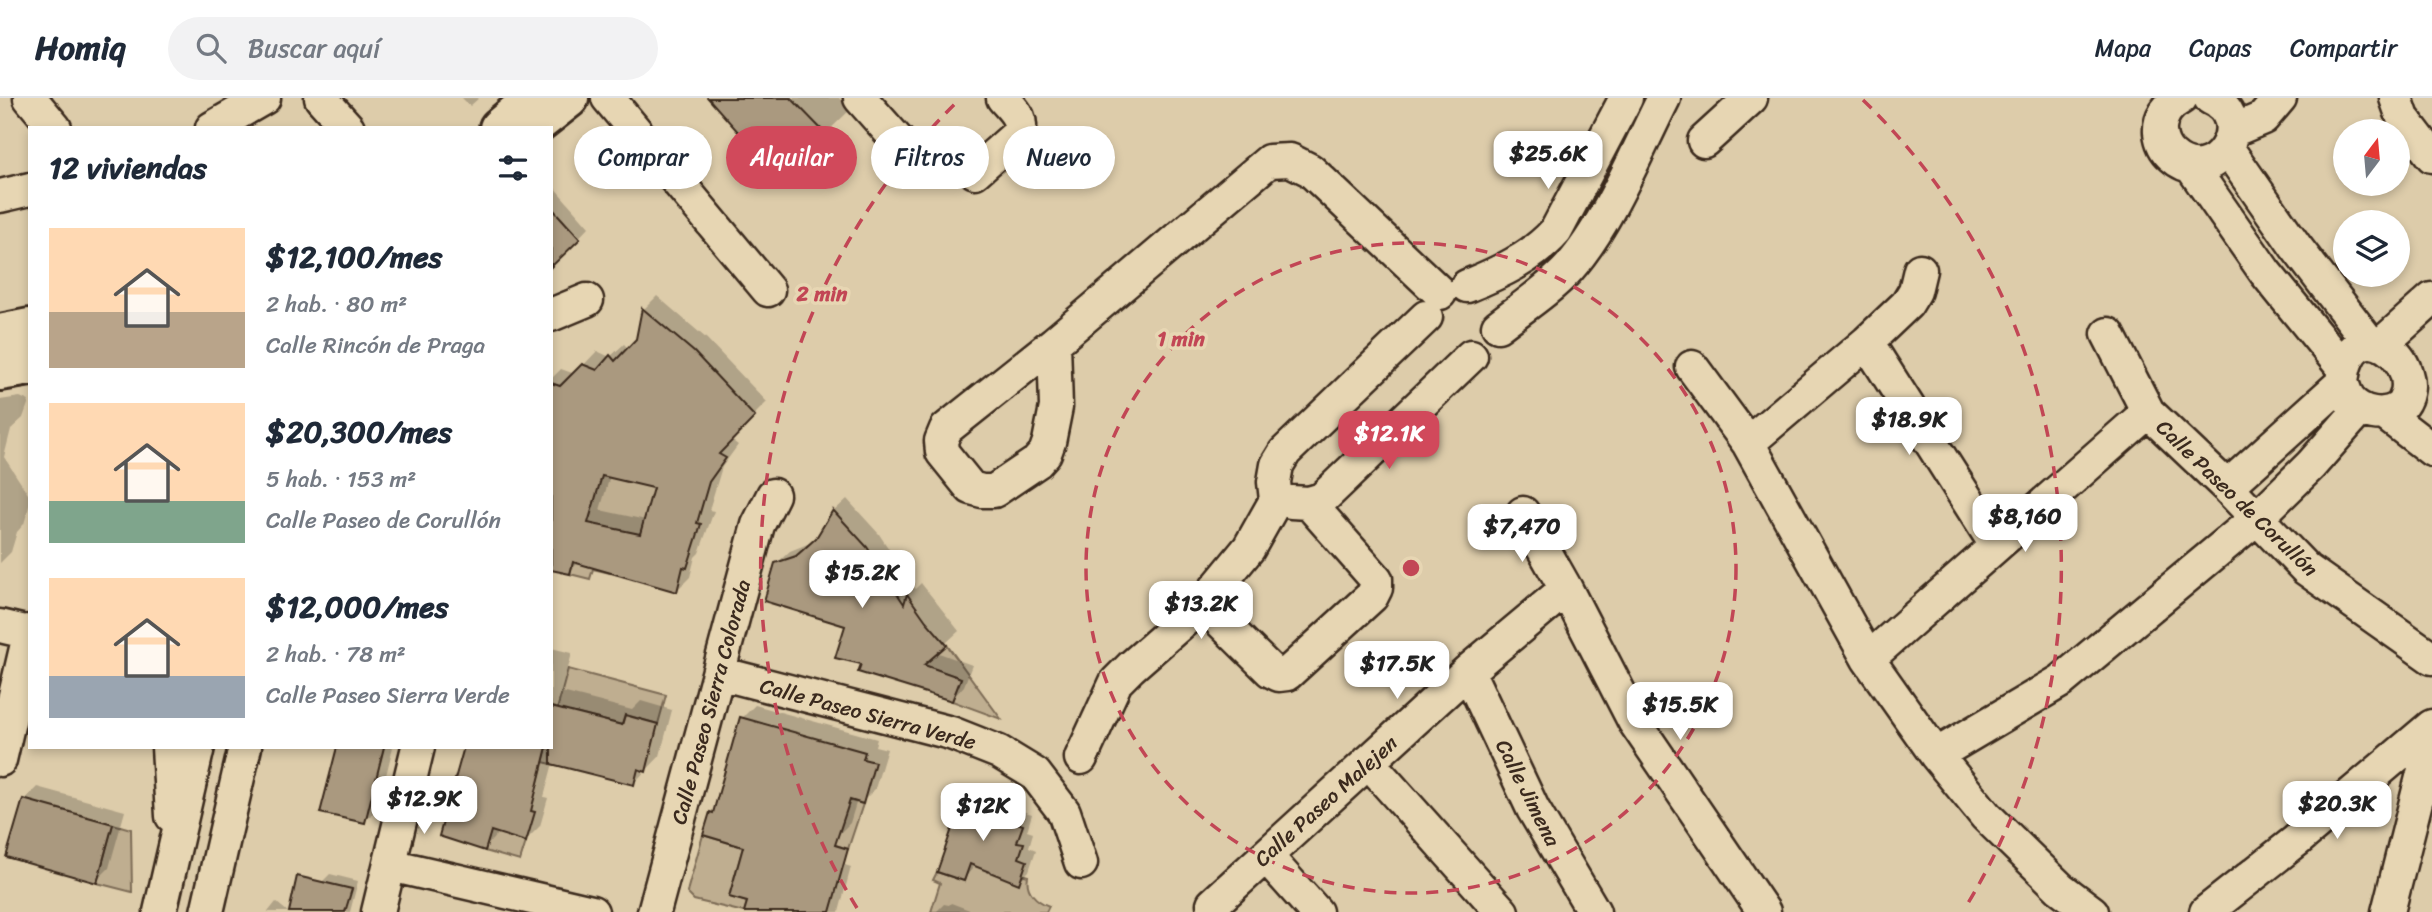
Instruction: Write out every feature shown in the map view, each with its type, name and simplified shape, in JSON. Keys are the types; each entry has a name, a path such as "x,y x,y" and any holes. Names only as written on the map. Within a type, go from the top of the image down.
{"main road":[{"path":"501,126 534,98"},
{"path":"534,126 569,98"},
{"path":"0,334 28,328"},
{"path":"0,371 28,366"}],"street":[{"path":"30,98 53,126"},
{"path":"215,126 264,98"},
{"path":"321,98 346,126"},
{"path":"608,98 768,290"},
{"path":"860,98 885,126"},
{"path":"989,160 1018,134 1021,128 1021,121 1003,98"},
{"path":"1081,758 1116,682 1203,604 1249,548 1276,500 1274,482 1277,465 1285,452 1444,299 1498,274 1545,244 1556,232 1626,98"},
{"path":"1497,326 1567,270 1579,255 1614,199 1664,98"},
{"path":"1704,141 1751,98"},
{"path":"2181,98 2165,112 2158,111 2161,139 2167,152 2178,161 2191,166 2205,165 2218,159 2230,140 2263,118 2280,98"},
{"path":"1936,755 2061,681 2257,518 2372,411 2402,405 2422,378 2397,346 2377,342 2296,247 2230,140 2230,118 2224,107 2214,98"},
{"path":"2396,98 2403,118 2432,156"},
{"path":"1054,343 1056,407 1045,453 1037,462 994,491 971,488 942,452 941,441 946,429 1054,343 1269,161 1290,160 1310,170 1444,299"},
{"path":"2191,166 2265,272 2343,375 2348,398 2432,450"},
{"path":"0,196 28,189"},
{"path":"1748,443 1867,342 1907,304 1920,270"},
{"path":"1480,290 1497,313 1497,326 1493,340 1483,351 1471,356 1457,357 1443,352 1433,344 1427,331 1444,299 1480,290"},
{"path":"2227,487 2343,375 2349,356 2358,348 2377,342 2432,299"},
{"path":"553,314 587,300"},
{"name":"Calle Paseo de Corullón","path":"2108,334 2148,412 2227,487 2306,569 2432,658"},
{"path":"1867,342 1996,545"},
{"path":"1276,500 1309,503 1322,499 1471,356"},
{"path":"1692,367 1748,443 1868,659 1936,755 1986,816 2060,888 2092,912"},
{"path":"1868,659 2148,412"},
{"name":"Calle Paseo Sierra Colorada","path":"654,912 758,525 773,495"},
{"path":"1203,604 1279,675 1287,674 1372,596 1376,579 1309,503"},
{"path":"1523,513 1566,589 1634,721 1764,912"},
{"name":"Calle Paseo Malejen","path":"1213,904 1468,671 1566,589"},
{"path":"0,626 28,632"},
{"path":"0,760 16,676 28,638"},
{"name":"Calle Jimena","path":"1468,671 1533,809 1594,912"},
{"name":"Calle Paseo Sierra Verde","path":"719,673 951,733 999,752 1035,774 1064,812 1081,863"},
{"path":"2206,912 2296,841 2432,726"},
{"path":"2388,912 2432,738"},
{"path":"168,749 174,848"},
{"path":"160,912 198,749"},
{"path":"207,912 246,749"},
{"path":"378,912 418,749"},
{"path":"1368,762 1502,912"},
{"path":"1266,856 1316,912"},
{"path":"390,865 592,912"}],"shaded area":[{"path":"604,459 658,489 640,534 615,551 610,573 593,569 590,579 570,574 576,549 575,519 577,513 590,516"},
{"path":"947,645 1001,719 952,701 961,678 924,665"},
{"path":"568,669 666,695 658,724 626,715 622,725 571,712 556,765 543,762 546,749 553,749 553,725"},
{"path":"725,770 863,804 848,849 798,833 743,847 809,796 724,774"},
{"path":"113,824 131,829 132,892 97,883"},
{"path":"492,825 516,832 514,838 526,842 520,861 485,851"},
{"path":"703,835 743,847 729,896 747,902 744,912 694,900 687,893"},
{"path":"971,860 1028,876 1032,895 1049,906 1046,912 931,912 940,883 933,880 937,872 964,881"}],"building":[{"path":"708,98 791,98 818,126 733,126"},
{"path":"553,209 580,239 553,265"},
{"path":"642,308 694,352 755,417 719,454 726,458 709,482 697,523 701,524 687,568 683,567 677,592 573,562 570,574 553,570 553,384 560,386 582,364 597,370 610,355 615,361 636,339","holes":["602,476 653,488 640,534 588,523"]},
{"path":"833,510 867,547 904,604 907,594 947,645 924,665 961,678 952,701 858,672 861,664 835,658 845,626 764,601 775,563 796,556 816,538"},
{"path":"553,708 622,725 625,715 658,724 646,772 638,769 634,785 551,764"},
{"path":"740,717 865,752 863,759 875,762 863,804 850,800 835,845 848,849 830,912 744,912 747,902 729,897 743,847 703,835 710,812 713,813"},
{"path":"336,749 384,749 365,823 320,813"},
{"path":"463,749 546,749 531,811 535,812 526,842 491,831 485,851 439,836"},
{"path":"964,794 994,804 993,808 1011,816 1009,820 1023,825 1017,842 1024,843 1019,858 1027,861 1019,884 970,864 964,881 937,872"},
{"path":"23,799 113,824 97,883 6,857"},
{"path":"297,876 352,889 345,912 289,912"}]}
